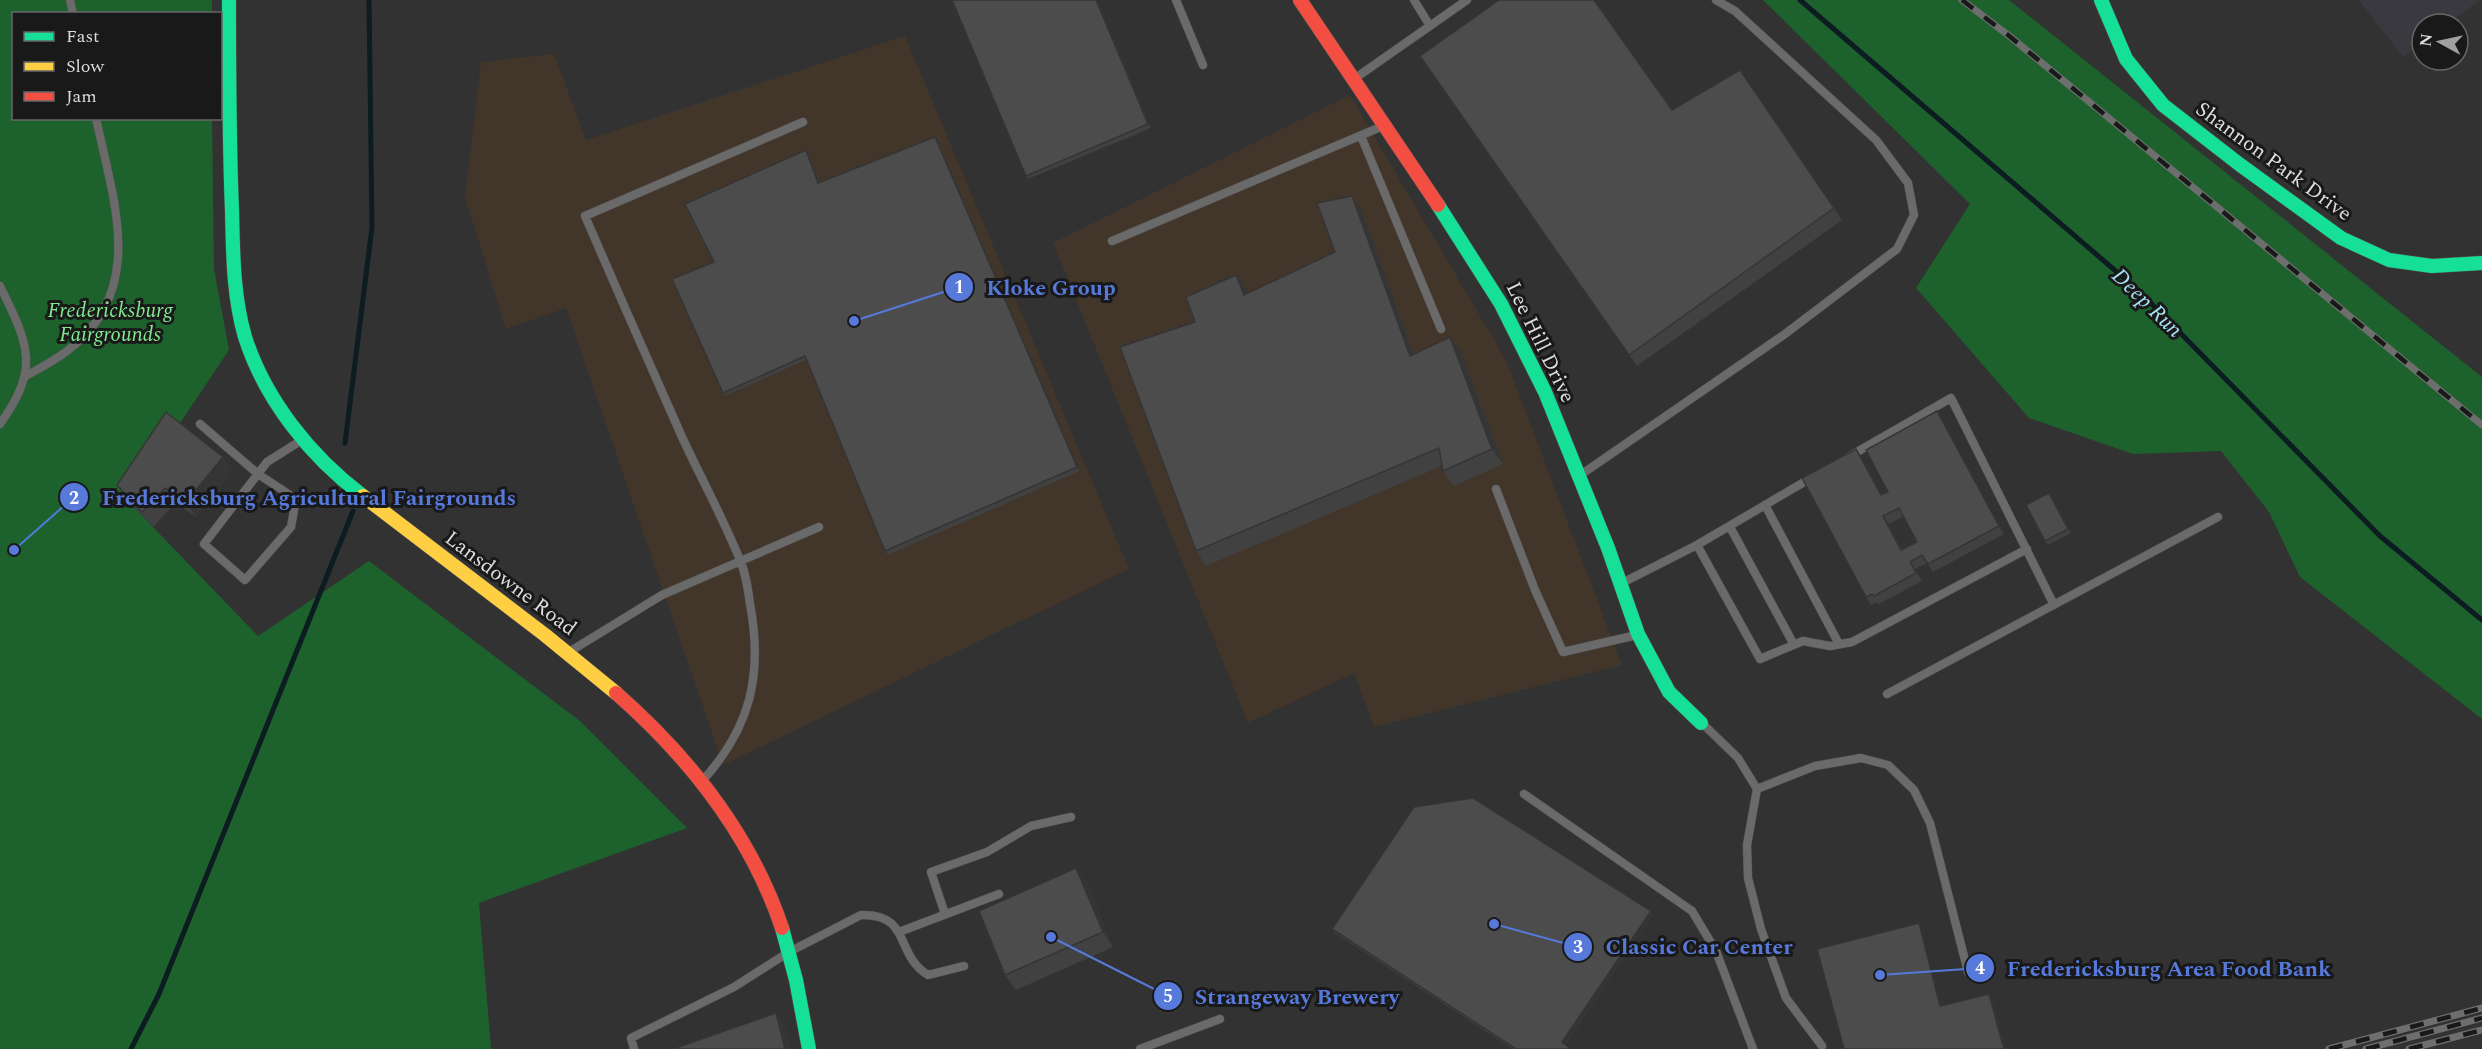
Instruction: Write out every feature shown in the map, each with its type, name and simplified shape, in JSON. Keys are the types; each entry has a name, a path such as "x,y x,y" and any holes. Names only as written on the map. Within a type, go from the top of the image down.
{"street":[{"name":"Lansdowne Road","path":"229,0 230,186 235,282 241,321 250,352 263,379 284,414 336,476 612,688 667,741 702,781 733,826 757,869 777,913 789,951 809,1049"},
{"name":"Lee Hill Drive","path":"1300,0 1464,243 1501,304 1545,392 1621,584 1638,634 1669,692 1701,723"},
{"name":"Shannon Park Drive","path":"2101,0 2126,60 2163,105 2341,238 2389,260 2432,266 2482,263"}],"lane":[{"path":"1176,0 1203,65"},
{"path":"1414,0 1431,26"},
{"path":"1353,79 1467,0"},
{"path":"1579,476 1785,334 1897,249 1914,215 1908,183 1876,140 1735,12 1716,0"},
{"path":"24,377 68,351 93,326 114,289 119,257 117,217 96,120"},
{"path":"702,781 720,761 735,738 746,714 753,687 755,661 753,622 741,561 683,439 585,216 803,122"},
{"path":"1112,241 1384,125"},
{"path":"1360,136 1441,329"},
{"path":"0,286 22,332 26,351 21,389 0,424"},
{"path":"1837,463 1952,398 2054,604"},
{"path":"200,424 258,474 296,499 291,528 245,580 204,544 258,474 267,462 303,439"},
{"path":"1621,584 1698,545 1816,475"},
{"path":"1496,489 1535,590 1563,652 1638,634"},
{"path":"1764,505 1839,644"},
{"path":"1887,694 2218,517"},
{"path":"567,652 662,596 819,527"},
{"path":"1730,527 1793,643"},
{"path":"1698,545 1760,659 1793,643 1803,641 1830,646 1852,642 2027,549"},
{"path":"1701,723 1738,758 1757,789 1748,845 1748,878 1761,928 1786,998 1822,1046"},
{"path":"1757,789 1815,765 1861,758 1888,765 1914,790 1930,823 1968,972"},
{"path":"1524,794 1692,911 1716,951 1753,1049"},
{"path":"945,914 931,872 987,852 1031,826 1071,817"},
{"path":"899,932 999,894"},
{"path":"634,1049 631,1038 734,987 789,951 861,915 874,914 885,918 899,932 909,959 928,975 964,966"},
{"path":"1140,1049 1220,1019"}],"shaded area":[{"path":"2359,0 2480,0 2464,12 2410,12 2410,51 2403,57"},
{"path":"905,36 1129,569 723,765 566,308 506,329 465,197 481,62 554,54 586,140"},
{"path":"1350,95 1506,360 1622,665 1374,727 1354,673 1248,723 1053,243"}],"green space":[{"name":"Fredericksburg Fairgrounds","path":"0,0 212,0 212,12 12,12 12,120 212,120 214,269 229,350 128,501 258,636 369,561 580,721 687,828 479,903 491,1049 0,1049"},
{"path":"1763,0 2009,0 2482,377 2482,719 2300,577 2269,512 2221,451 2133,454 2029,418 1916,288 1970,204"}],"building":[{"path":"952,0 1096,0 1148,124 1026,176"},
{"path":"1499,0 1594,0 1672,110 1740,70 1834,208 1629,355 1420,56"},
{"path":"935,137 1077,467 885,551 805,356 723,393 672,279 714,262 685,204 806,150 818,183"},
{"path":"1352,196 1410,356 1450,337 1492,449 1443,471 1439,448 1196,551 1120,347 1195,322 1186,297 1236,275 1244,295 1335,252 1317,203"},
{"path":"1937,411 1999,526 1928,564 1922,555 1910,562 1916,573 1874,596 1872,594 1866,597 1802,478 1856,449 1881,495 1888,492 1866,450","holes":["1899,508 1917,542 1901,550 1883,516"]},
{"path":"166,412 223,457 186,502 165,488 142,512 117,485"},
{"path":"2049,493 2068,529 2045,541 2026,505"},
{"path":"1473,798 1651,911 1562,1042 1571,1049 1516,1049 1332,929 1414,807"},
{"path":"1076,868 1103,932 1005,975 979,911"},
{"path":"1919,923 1940,1006 1989,994 2004,1049 1844,1049 1817,949"},
{"path":"776,1013 785,1049 673,1049"}],"waterway":[{"path":"345,443 372,227 369,0"},
{"name":"Deep Run","path":"1800,0 2139,291 2380,536 2482,620"},
{"path":"131,1049 159,994 353,511"}],"railway":[{"path":"1962,0 2008,35 2482,425"},
{"path":"2329,1049 2482,1008"},
{"path":"2366,1049 2482,1018"},
{"path":"2409,1049 2482,1030"}],"traffic: fast":[{"path":"229,0 233,258 238,306 245,337 265,383 292,426 325,464 363,496"},
{"path":"2101,0 2126,59 2163,105 2341,238 2389,260 2432,266 2482,263"},
{"path":"1438,205 1501,304 1545,392 1608,548 1638,634 1669,692 1701,723"},
{"path":"782,928 796,980 809,1049"}],"traffic: slow":[{"path":"363,496 545,635 616,693"}],"traffic: jam":[{"path":"1300,0 1438,205"},
{"path":"616,693 668,744 715,800 753,861 782,928"}],"place":[{"name":"Kloke Group","path":"854,321"},
{"name":"Fredericksburg Agricultural Fairgrounds","path":"14,550"},
{"name":"Classic Car Center","path":"1494,924"},
{"name":"Strangeway Brewery","path":"1051,937"},
{"name":"Fredericksburg Area Food Bank","path":"1880,975"}]}
